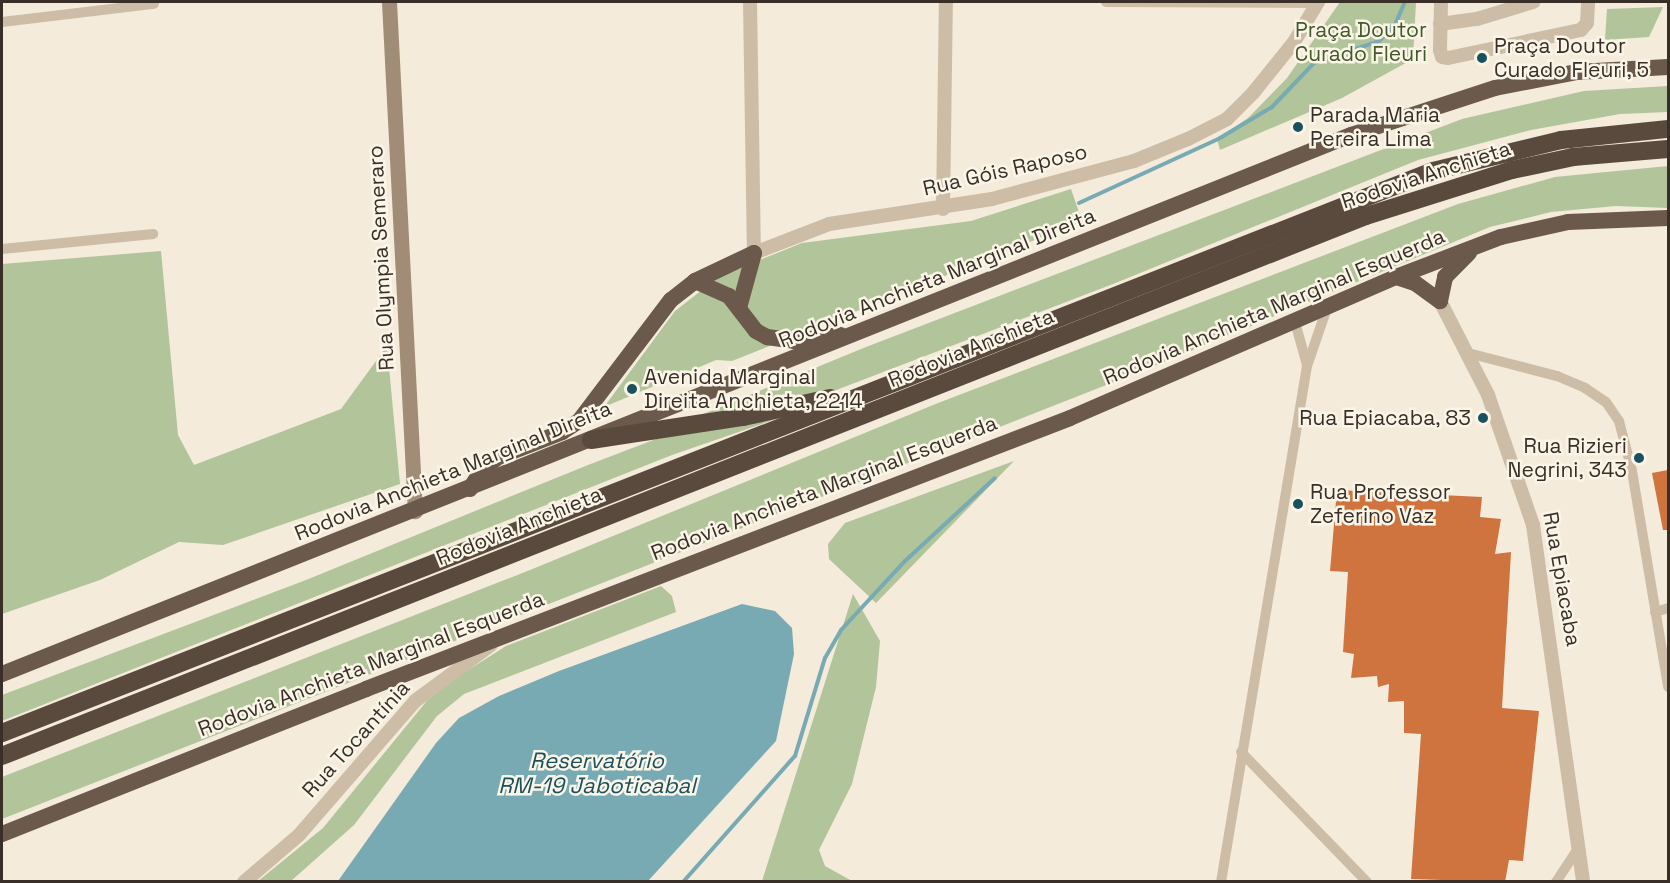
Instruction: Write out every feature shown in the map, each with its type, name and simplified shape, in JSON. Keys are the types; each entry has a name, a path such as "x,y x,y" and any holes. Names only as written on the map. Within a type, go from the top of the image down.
{"highway":[{"name":"Rodovia Anchieta Marginal Direita","path":"2,674 1330,144 1446,102 1577,72 1668,67"},
{"name":"Rodovia Anchieta","path":"2,733 1433,171 1561,140 1668,129"},
{"name":"Rodovia Anchieta","path":"2,756 1366,216 1512,170 1573,156 1668,149"},
{"name":"Rodovia Anchieta Marginal Esquerda","path":"2,834 507,634 1070,418 1396,277 1501,237 1568,222 1668,218"},
{"path":"1396,277 1415,283 1440,301 1445,277 1474,248"},
{"path":"470,489 482,470 498,457 562,432 579,421 670,300 694,280 753,253"},
{"path":"739,308 753,253"},
{"path":"694,280 721,290 739,308 756,331 783,341 863,331"},
{"path":"591,440 779,410 893,383"}],"main road":[{"name":"Rua Olympia Semeraro","path":"389,2 415,511"}],"street":[{"path":"750,2 753,253"},
{"path":"943,208 946,2"},
{"path":"1106,2 1318,2"},
{"name":"Rua Góis Raposo","path":"753,253 829,224 943,208 1134,160 1227,119 1274,68 1318,2"},
{"path":"1441,2 1441,53 1448,58 1581,30 1587,23 1588,2"},
{"path":"1440,24 1477,19 1533,2"},
{"path":"2,22 91,7 154,4"},
{"path":"2,249 153,234"},
{"name":"Rua Epiacaba","path":"1440,301 1468,353 1502,430 1533,525 1583,882"},
{"path":"1221,882 1307,366 1328,308"},
{"path":"1295,322 1307,366"},
{"path":"1468,353 1557,376 1606,402 1619,421 1632,471 1668,687"},
{"path":"1655,612 1668,608"},
{"name":"Rua Tocantínia","path":"244,882 299,835 416,701 507,634"},
{"path":"1241,752 1367,882"},
{"path":"1556,882 1579,847"}],"green space":[{"name":"Praça Doutor Curado Fleuri","path":"1340,2 1416,2 1413,59 1342,98 1220,150 1217,139 1248,118 1287,78"},
{"path":"1663,7 1649,37 1605,40 1607,9"},
{"path":"1668,86 1668,112 1620,114 1531,130 1418,160 1113,284 831,392 691,419 866,347 1462,119 1584,91"},
{"path":"1668,166 1668,208 1616,206 1551,212 1490,227 1152,367 2,819 2,777 530,570 938,403 1458,204 1555,177"},
{"path":"1071,189 1082,221 732,361 716,360 604,407 675,311 720,276 802,243 971,221"},
{"path":"161,251 178,435 194,465 341,409 387,346 400,484 223,545 179,542 100,580 2,614 2,264"},
{"path":"782,417 672,455 2,721 2,695 306,580 588,465 656,439"},
{"path":"1014,461 876,603 829,559 828,544 845,523"},
{"path":"661,586 672,596 676,612 464,694 437,716 354,825 291,881 257,882 323,828 430,697 506,646"},
{"path":"853,594 880,641 876,687 852,784 819,850 825,866 852,881 762,881"}],"water":[{"name":"Reservatório RM-19 Jaboticabal","path":"742,604 775,611 792,628 794,654 776,741 648,881 338,881 436,743 459,718 499,696 559,671"}],"building":[{"path":"1668,470 1668,530 1663,530 1652,473"},
{"path":"1337,490 1482,497 1480,517 1501,519 1495,554 1511,552 1502,708 1539,711 1523,861 1509,860 1505,882 1411,879 1421,734 1404,733 1404,701 1388,702 1389,684 1378,687 1377,676 1351,678 1354,654 1343,652 1348,572 1330,571"}],"waterway":[{"path":"1079,203 1220,138 1272,107 1314,63 1379,41 1395,25 1405,2"},
{"path":"683,882 795,756 825,658 841,630 905,561 995,478"}],"place":[{"name":"Praça Doutor Curado Fleuri, 5","path":"1482,58"},
{"name":"Parada Maria Pereira Lima","path":"1298,127"},
{"name":"Avenida Marginal Direita Anchieta, 2214","path":"632,389"},
{"name":"Rua Epiacaba, 83","path":"1483,418"},
{"name":"Rua Rizieri Negrini, 343","path":"1639,458"},
{"name":"Rua Professor Zeferino Vaz","path":"1298,504"}]}
